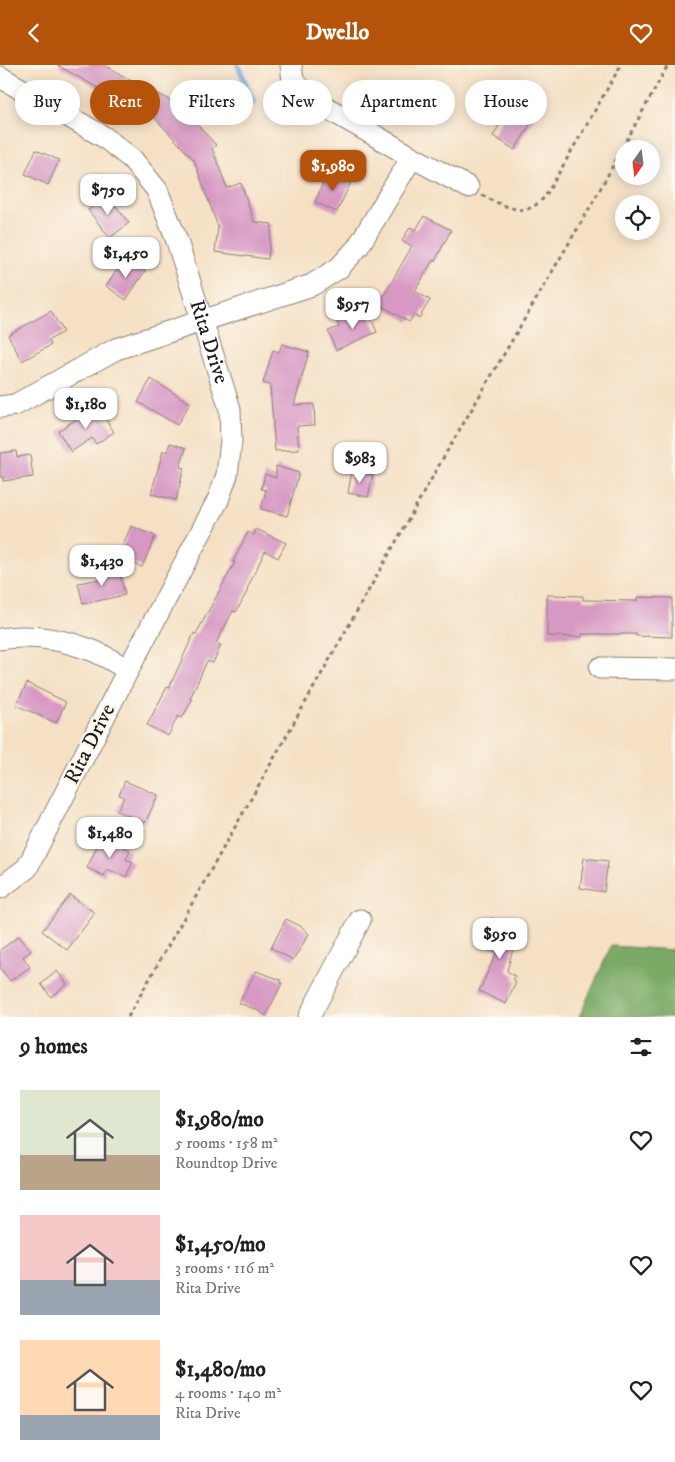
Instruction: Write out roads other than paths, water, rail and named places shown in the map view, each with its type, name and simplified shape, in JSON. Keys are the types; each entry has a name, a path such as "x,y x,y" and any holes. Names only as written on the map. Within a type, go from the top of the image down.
{"street":[{"path":"291,65 293,81 308,97 468,187"},
{"name":"Rita Drive","path":"0,77 104,137 132,159 157,191 177,241 230,409 231,441 227,475 218,500 128,670 27,868 0,887"},
{"path":"0,407 15,405 116,349 312,285 339,268 358,247 412,157"},
{"path":"0,639 15,637 52,638 92,650 128,670"},
{"path":"600,668 675,669"},
{"path":"309,1017 360,919"}],"waterway":[{"path":"238,65 254,103"}]}
